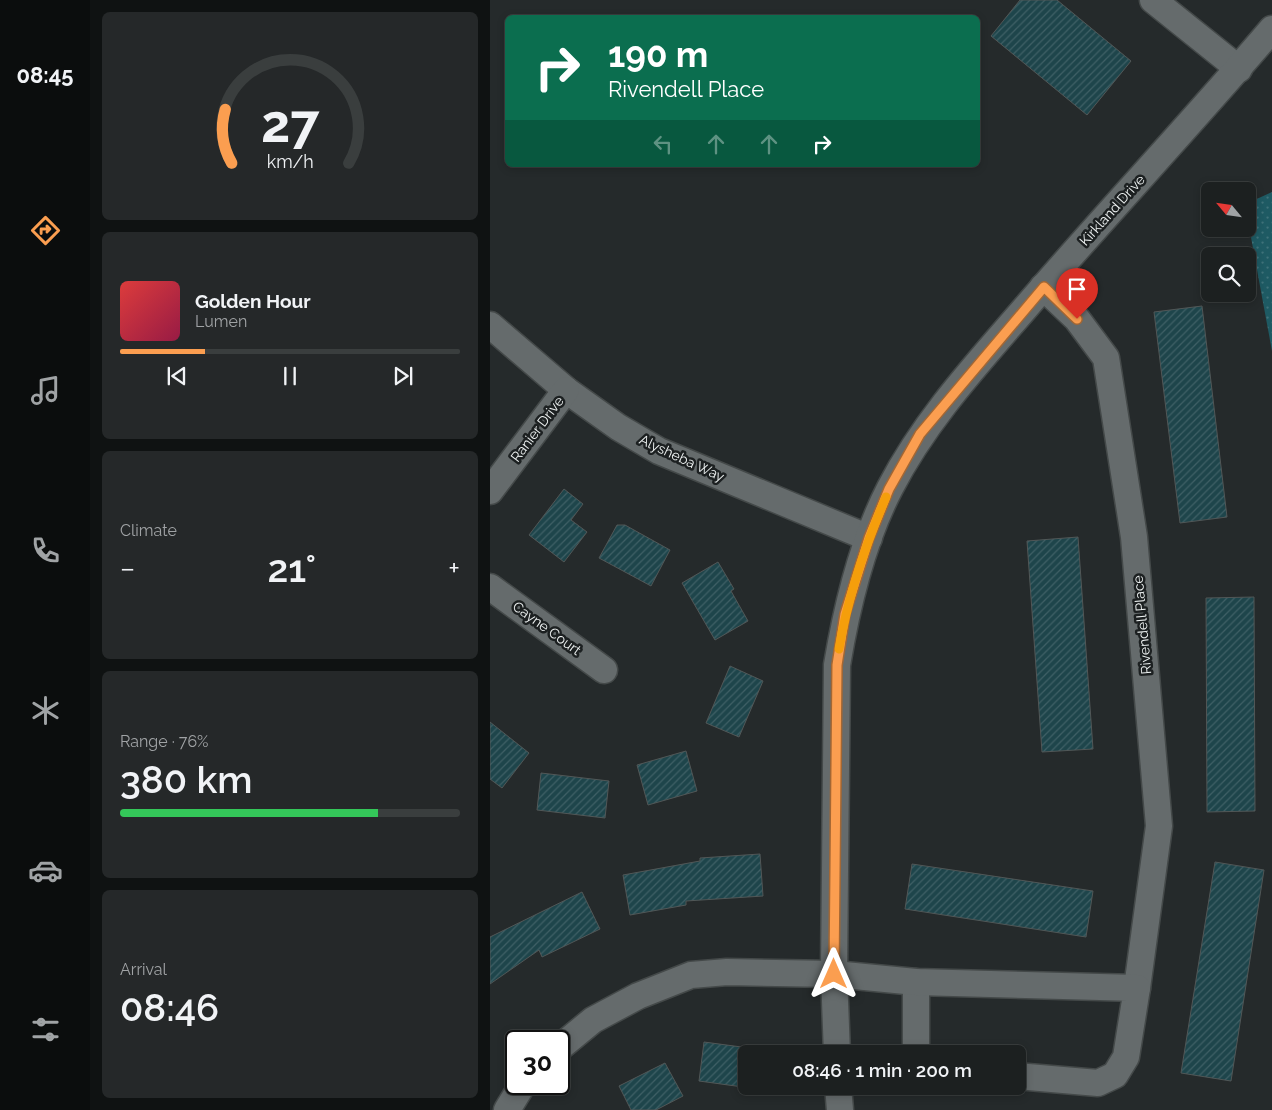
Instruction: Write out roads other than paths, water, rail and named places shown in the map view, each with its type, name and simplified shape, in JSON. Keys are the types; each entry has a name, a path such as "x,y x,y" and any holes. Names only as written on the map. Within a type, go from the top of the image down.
{"street":[{"path":"1161,2 1238,69"},
{"name":"Kirkland Drive","path":"837,1045 834,974 837,665 845,614 869,538 889,489 920,434 1044,287 1272,29"},
{"name":"Rivendell Place","path":"1026,1077 1098,1083 1115,1075 1126,1056 1159,826 1134,537 1106,358 1077,319 1044,287"},
{"name":"Alysheba Way","path":"490,325 566,390 618,426 660,451 869,538"},
{"name":"Ranier Drive","path":"490,491 566,390"},
{"name":"Cayne Court","path":"490,587 604,670"},
{"path":"570,1039 593,1020 638,996 691,975 727,972 834,974 916,982 1137,988"},
{"path":"916,982 916,1045"},
{"path":"507,1110 516,1095"},
{"path":"839,1095 840,1110"}]}
